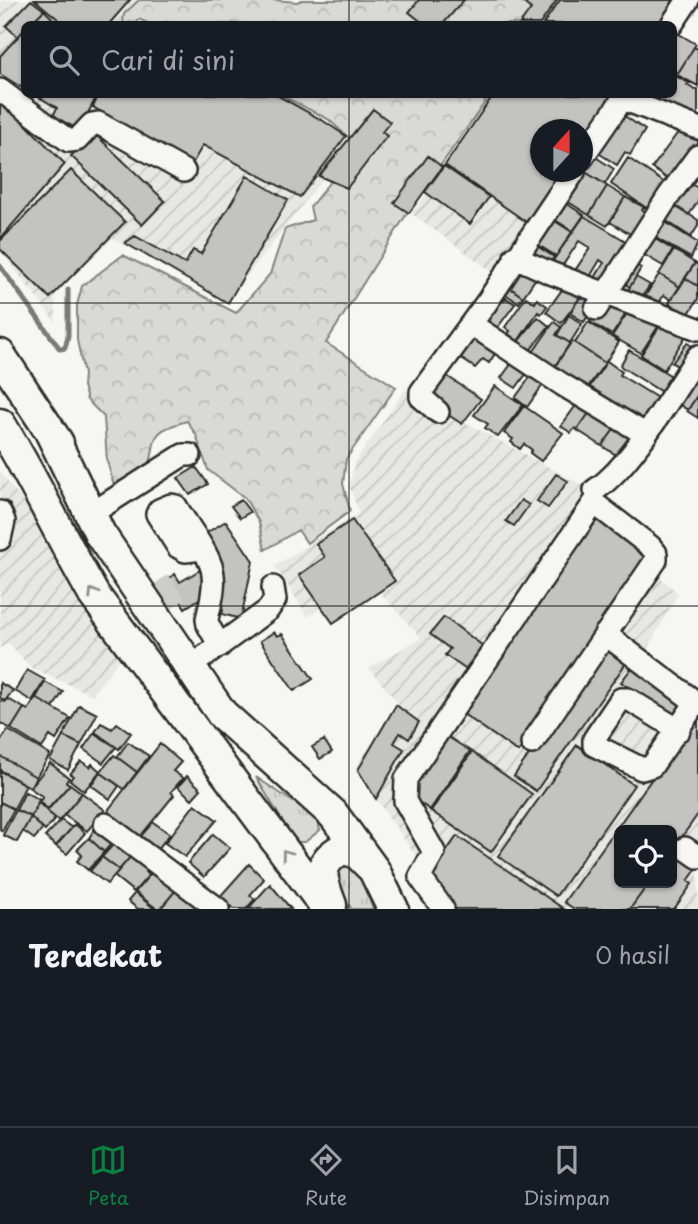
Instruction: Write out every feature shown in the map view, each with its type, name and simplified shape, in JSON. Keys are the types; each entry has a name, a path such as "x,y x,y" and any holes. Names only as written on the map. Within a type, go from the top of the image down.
{"highway":[{"path":"0,355 100,508 156,583"},
{"path":"0,424 28,470 93,595 330,909"},
{"path":"48,427 68,489 90,536 130,603 174,667 215,725 254,757 294,777"},
{"path":"178,615 213,651 294,777 333,814 374,870 393,909"},
{"path":"330,909 321,874 326,861 333,854 342,849 356,852 374,870"}],"street":[{"path":"674,21 688,0"},
{"path":"0,90 69,141 77,141 92,124 98,123 184,171"},
{"path":"593,143 623,98"},
{"path":"626,98 698,128"},
{"path":"601,301 668,197 698,156"},
{"path":"438,412 421,397 421,391 471,324 566,182"},
{"path":"515,257 601,301 698,329"},
{"path":"471,324 563,385 645,434"},
{"path":"595,490 608,482 694,368"},
{"path":"100,508 183,455 190,455"},
{"path":"443,909 420,877 434,852 405,801 406,779 594,503 650,546 656,556 655,562 532,743"},
{"path":"0,512 4,521 0,539"},
{"path":"202,549 214,573 208,625 213,651 268,610 275,600 273,587"},
{"path":"605,634 692,701 692,710 679,730"},
{"path":"105,824 218,909"}],"shaded area":[{"path":"140,0 125,21 21,21 21,98 272,98 325,126 347,148 229,299 112,238 55,294 56,323 0,250 0,2"},
{"path":"494,98 503,98 555,119 530,119 530,182 563,182 498,276 412,214"},
{"path":"405,390 595,492 669,552 654,573 678,593 640,663 698,710 698,909 453,909 355,769 398,703 369,668 421,638 363,573 308,617 275,566 359,513 349,486 355,462"},
{"path":"0,472 34,515 121,657 92,695 30,667 9,643 0,648"}],"green space":[{"path":"139,0 556,0 541,21 123,21 124,14"},
{"path":"287,98 488,98 406,215 326,343 396,387 346,459 343,484 350,511 307,543 298,530 265,550 259,522 245,498 208,470 196,435 187,421 159,433 148,472 115,489 107,461 104,417 87,400 83,386 84,374 77,340 77,305 82,286 123,255 236,313 270,274 285,229 313,220 310,207 358,146 328,119"},
{"path":"256,777 317,818 320,830 305,842 295,842"},
{"path":"346,861 357,869 373,909 352,909 340,895 332,870"}],"building":[{"path":"31,0 44,10 33,21 21,21 21,34 18,37 6,26"},
{"path":"35,0 130,0 112,21 60,21"},
{"path":"419,0 464,0 446,21 420,21 409,12"},
{"path":"520,0 557,0 542,21 522,21 531,9"},
{"path":"560,0 687,0 672,21 545,21"},
{"path":"44,10 55,21 33,21"},
{"path":"21,33 21,87 0,74 0,56"},
{"path":"677,33 696,44 677,72"},
{"path":"694,47 698,49 698,86 677,75"},
{"path":"677,77 695,90 698,89 698,124 654,108 660,98 677,98"},
{"path":"0,98 65,164 0,239"},
{"path":"41,98 96,98 79,130 53,116 57,108"},
{"path":"97,98 282,98 346,136 300,197 203,145 192,164 93,107"},
{"path":"491,98 619,98 593,137 593,119 530,119 530,182 563,182 532,226 445,165"},
{"path":"373,109 390,122 382,132 387,136 347,188 319,176"},
{"path":"619,112 645,130 630,155 625,152 617,165 594,150"},
{"path":"684,124 698,133 698,151 675,184 652,168"},
{"path":"93,132 165,201 142,225 71,156"},
{"path":"593,155 614,169 605,184 593,177"},
{"path":"428,156 442,167 409,213 394,203"},
{"path":"628,158 671,187 654,213 611,184"},
{"path":"444,166 489,197 470,224 425,192"},
{"path":"71,170 125,222 50,298 0,249 0,241"},
{"path":"247,176 288,200 228,303 125,243 135,236 185,264 193,250 201,254"},
{"path":"593,177 607,186 589,215 567,201 578,182 593,182"},
{"path":"682,179 698,188 698,201 689,215 668,202"},
{"path":"607,186 625,197 607,226 589,215"},
{"path":"625,197 644,207 642,210 650,215 632,235 610,222"},
{"path":"558,198 584,215 573,231 547,215"},
{"path":"674,205 698,220 698,226 691,237 665,220"},
{"path":"547,216 572,232 556,256 530,240"},
{"path":"584,216 634,246 608,287 594,279 604,263 600,260 588,280 574,272 590,248 579,241 561,268 552,262"},
{"path":"657,217 698,243 691,258 647,233"},
{"path":"647,234 673,250 663,266 636,250"},
{"path":"529,241 554,257 548,266 522,250"},
{"path":"674,250 695,263 680,287 659,274"},
{"path":"629,261 641,268 630,287 618,280"},
{"path":"514,262 540,272 523,297 501,281"},
{"path":"695,263 698,265 698,286 685,278"},
{"path":"659,274 680,287 671,300 664,295 657,306 644,298"},
{"path":"636,277 650,285 637,304 624,296"},
{"path":"685,278 698,286 698,299 688,315 669,303"},
{"path":"501,281 523,297 519,303 496,288"},
{"path":"564,287 580,298 561,323 546,312"},
{"path":"585,289 599,298 584,322 570,313"},
{"path":"607,296 631,306 612,335 590,322"},
{"path":"526,297 535,303 537,299 547,306 541,314 538,312 518,341 508,334 510,331 505,327"},
{"path":"499,298 504,301 506,298 515,304 495,331 476,318"},
{"path":"632,306 663,319 641,353 612,336"},
{"path":"569,315 582,324 570,343 557,335"},
{"path":"538,317 549,326 528,353 516,344"},
{"path":"665,318 691,328 664,370 641,355"},
{"path":"554,322 561,327 556,335 570,343 551,372 531,355"},
{"path":"588,322 619,342 605,363 575,343"},
{"path":"472,330 499,347 489,363 483,359 475,368 453,353"},
{"path":"572,341 605,363 583,394 550,374"},
{"path":"687,343 697,349 683,369 672,363"},
{"path":"629,350 678,380 668,396 620,366"},
{"path":"514,360 529,370 516,388 501,378"},
{"path":"607,361 622,372 620,375 664,402 644,431 585,394"},
{"path":"536,369 545,382 527,407 515,398"},
{"path":"438,370 481,399 462,424 447,414 449,411 424,395"},
{"path":"693,380 698,383 698,394 688,410 672,400"},
{"path":"495,386 523,405 498,437 485,428 488,424 474,415"},
{"path":"582,397 595,405 577,430 575,428 571,433 561,426"},
{"path":"696,398 698,399 698,418 687,411"},
{"path":"524,406 563,433 541,461 530,453 532,450 524,444 520,449 511,442 513,439 504,433"},
{"path":"590,412 618,424 602,446 577,430"},
{"path":"620,421 642,435 624,460 602,446"},
{"path":"196,467 208,484 190,495 178,478"},
{"path":"556,474 568,481 548,508 537,501"},
{"path":"241,500 250,512 240,518 231,506"},
{"path":"521,500 529,505 514,526 506,521"},
{"path":"598,519 655,560 518,752 459,711"},
{"path":"352,520 395,581 333,623 299,575 325,557 316,544"},
{"path":"226,521 253,561 241,619 222,614 223,610 214,608 223,569 201,536"},
{"path":"205,567 211,577 201,583 207,594 185,608 167,580 175,574 180,582"},
{"path":"444,617 483,646 465,669 445,655 450,649 430,634"},
{"path":"274,632 277,636 282,634 313,679 294,691 260,641"},
{"path":"609,641 631,656 536,791 514,776"},
{"path":"633,666 687,702 674,718 621,682"},
{"path":"27,670 45,680 32,701 15,691"},
{"path":"45,682 63,692 53,708 36,698"},
{"path":"0,683 13,690 5,701 0,698"},
{"path":"36,698 70,718 56,740 50,736 42,748 11,729 24,708 28,710"},
{"path":"8,699 24,708 11,729 0,723 0,702"},
{"path":"79,705 97,714 81,745 63,736"},
{"path":"396,705 419,722 409,739 400,733 394,743 404,749 376,799 358,770"},
{"path":"698,714 698,814 677,844 677,825 619,825"},
{"path":"101,723 112,729 117,723 131,733 119,749 95,732"},
{"path":"8,730 50,755 36,777 0,756 0,742"},
{"path":"94,733 116,747 103,763 83,749"},
{"path":"445,735 470,751 430,810 406,793"},
{"path":"63,736 81,745 68,770 50,760"},
{"path":"324,740 332,752 320,759 312,747"},
{"path":"128,742 149,756 137,772 117,757"},
{"path":"160,744 181,762 173,771 183,778 171,792 174,795 135,843 107,821 109,809"},
{"path":"577,745 634,785 556,896 498,856"},
{"path":"472,752 532,794 491,852 431,811"},
{"path":"114,755 137,772 124,789 100,772"},
{"path":"0,756 36,777 30,787 0,770"},
{"path":"81,761 90,767 92,764 100,771 84,791 70,780 73,776 70,774"},
{"path":"50,763 69,778 66,782 70,784 48,809 39,802 43,797 30,788"},
{"path":"0,771 26,785 14,809 0,802"},
{"path":"100,772 119,786 110,799 91,785"},
{"path":"187,776 201,789 192,799 178,787"},
{"path":"70,784 82,793 59,821 47,811"},
{"path":"25,792 40,800 31,817 16,810"},
{"path":"82,793 105,810 87,831 64,815"},
{"path":"0,802 14,809 2,831 0,829"},
{"path":"38,802 55,819 45,831 31,817"},
{"path":"195,804 217,820 185,857 165,843"},
{"path":"16,810 31,817 17,842 3,835"},
{"path":"31,817 43,829 34,839 23,831"},
{"path":"61,820 72,828 56,846 45,837"},
{"path":"99,821 118,836 104,852 89,838"},
{"path":"153,822 170,834 152,856 135,843"},
{"path":"75,824 85,833 67,854 56,846"},
{"path":"614,832 614,888 645,888 630,909 574,909 564,902"},
{"path":"213,834 230,848 204,877 188,863"},
{"path":"121,836 137,849 119,870 102,857"},
{"path":"457,836 564,909 455,909 427,880"},
{"path":"89,838 104,852 88,870 77,861 82,855 77,850"},
{"path":"137,849 154,862 146,872 149,875 134,892 114,876"},
{"path":"677,854 697,868 688,881 692,884 674,909 630,909 645,888 677,888"},
{"path":"102,857 119,870 107,884 90,871"},
{"path":"249,864 264,879 250,895 255,899 246,909 234,909 231,906 228,909 216,901"},
{"path":"157,866 181,884 160,909 135,892"},
{"path":"181,884 214,909 160,909"},
{"path":"270,884 291,909 248,909"},
{"path":"135,893 155,909 138,909 128,901"}],"waterway":[{"path":"0,266 60,349 65,348 68,336 68,290"}],"tunnel":[{"path":"156,583 178,615"}]}
